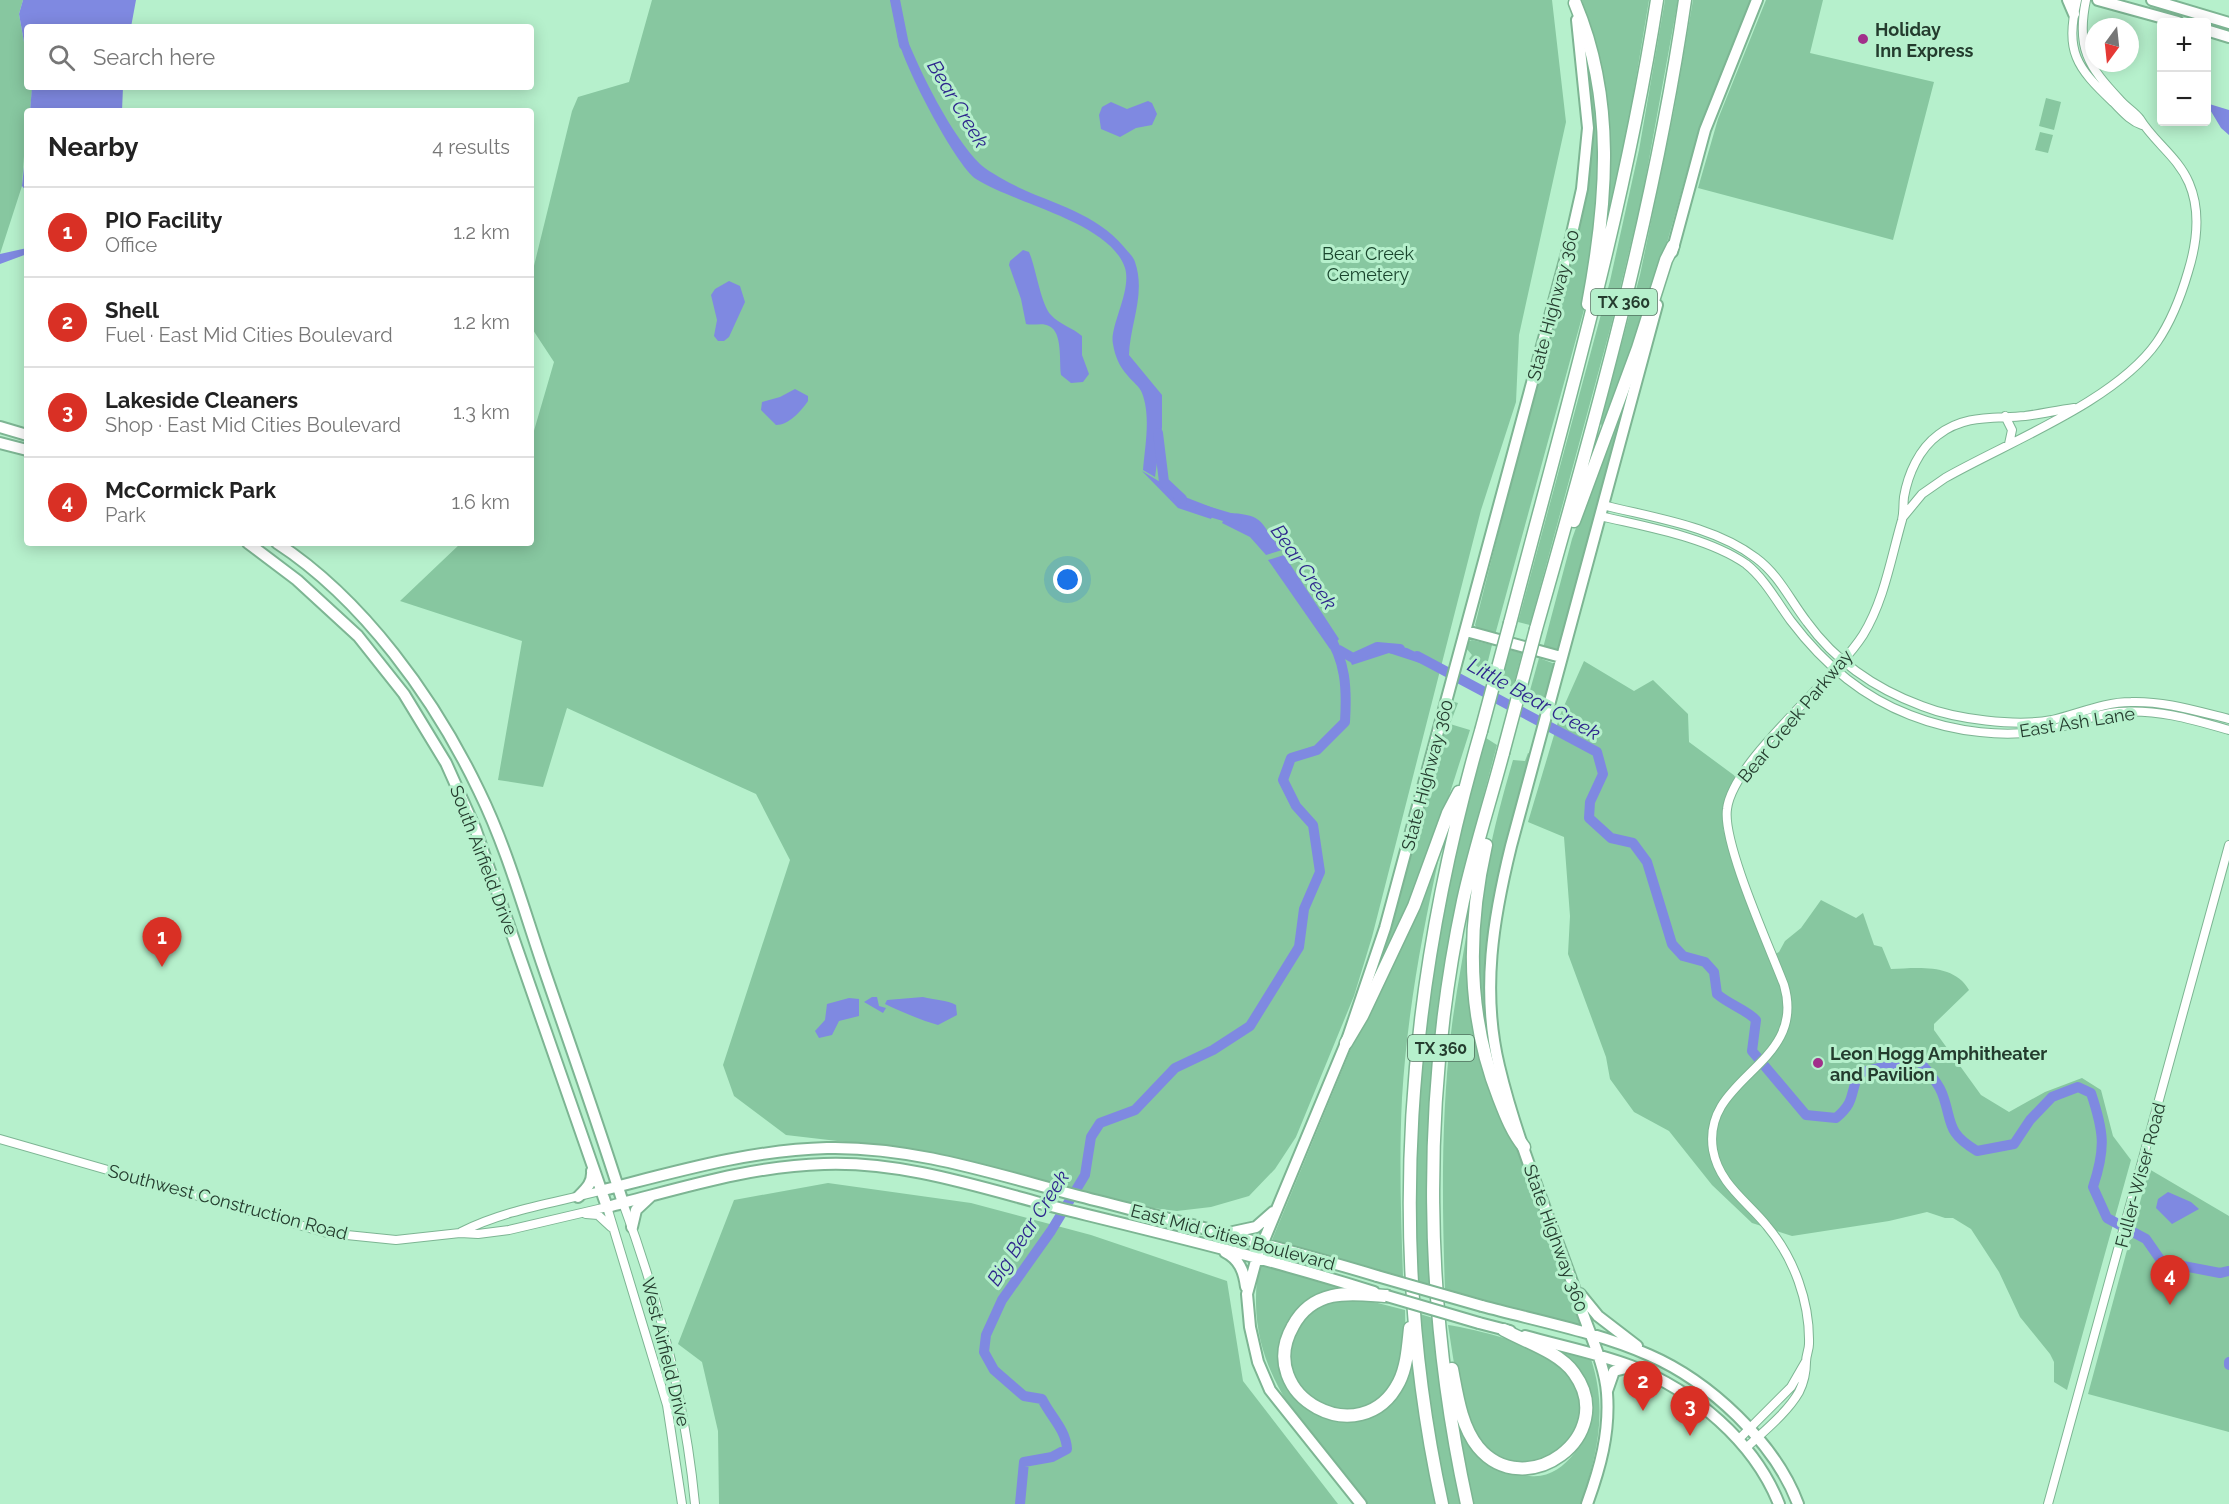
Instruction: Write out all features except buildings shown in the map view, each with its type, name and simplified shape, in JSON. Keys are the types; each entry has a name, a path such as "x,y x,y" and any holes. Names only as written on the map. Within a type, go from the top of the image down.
{"highway":[{"name":"TX 360","path":"1442,1504 1423,1399 1413,1309 1410,1149 1418,1028 1437,906 1469,772 1584,346 1623,187 1657,0"},
{"name":"TX 360","path":"1467,1504 1456,1448 1439,1324 1434,1244 1434,1163 1442,1041 1464,900 1634,263 1663,128 1685,0"},
{"path":"1575,2 1583,22 1600,94 1606,141 1602,223 1583,327 1584,346"},
{"path":"1545,601 1556,582 1583,493 1638,348 1666,260 1673,246"},
{"path":"1346,1043 1414,906 1448,813 1469,772"},
{"path":"1497,776 1498,793 1476,906 1472,967 1474,999 1485,1056 1494,1084 1515,1135 1524,1147"},
{"path":"1386,1296 1332,1296 1312,1305 1296,1321 1286,1345 1287,1373 1301,1397 1312,1406 1325,1412 1348,1415 1370,1410 1393,1393 1405,1367 1413,1309"},
{"path":"1439,1324 1466,1424 1478,1447 1488,1457 1510,1468 1536,1469 1560,1459 1580,1437 1584,1423 1584,1394 1576,1376 1563,1362 1504,1330"}],"main road":[{"name":"State Highway 360","path":"1587,1504 1604,1454 1607,1392 1591,1336 1524,1147 1498,1065 1490,1011 1489,963 1498,903 1534,755 1673,246 1712,111 1757,0"},
{"path":"2068,0 2074,14"},
{"path":"2098,0 2163,18"},
{"path":"2152,0 2229,23"},
{"name":"State Highway 360","path":"1361,1504 1270,1389 1258,1362 1252,1339 1247,1294 1257,1257 1346,1043 1385,928 1462,648 1582,189 1588,128 1587,97 1575,2"},
{"path":"2211,32 2229,37"},
{"path":"0,427 24,434"},
{"path":"0,443 24,449"},
{"name":"South Airfield Drive","path":"252,546 309,590 352,630 405,694 446,763 472,820 607,1207"},
{"name":"South Airfield Drive","path":"281,546 352,607 417,684 451,737 489,813 578,1061 623,1203"},
{"path":"1466,631 1561,657"},
{"path":"472,820 489,813"},
{"name":"East Mid Cities Boulevard","path":"600,1191 752,1155 790,1150 853,1148 898,1153 1002,1176 1263,1243 1591,1336 1652,1356 1713,1394 1754,1433 1792,1486 1798,1504"},
{"name":"East Mid Cities Boulevard","path":"607,1207 656,1193 757,1170 794,1165 846,1163 908,1171 1193,1240 1633,1367 1689,1398 1720,1422 1742,1443 1779,1504"},
{"path":"610,1164 630,1178 656,1176"},
{"path":"578,1197 592,1178 592,1165"},
{"path":"632,1227 636,1210 656,1193"},
{"path":"1220,1232 1248,1231 1262,1223 1276,1210"},
{"path":"1193,1240 1234,1257 1245,1275 1247,1294"},
{"path":"1574,1286 1598,1316 1652,1356"},
{"path":"1607,1392 1614,1371 1618,1368 1633,1367"}],"street":[{"name":"Bear Creek Parkway","path":"2077,0 2074,14 2074,47 2086,78 2135,123 2142,125"},
{"name":"Bear Creek Parkway","path":"1903,517 1922,494 1945,478 2117,383 2156,343 2175,308 2192,261 2196,234 2196,207 2190,184 2172,155 2142,125 2139,118 2117,97 2089,63 2081,32 2086,0"},
{"name":"Bear Creek Parkway","path":"1742,1443 1754,1433 1791,1387 1806,1361 1809,1345 1802,1290 1790,1262 1766,1224 1725,1181 1715,1159 1712,1141 1716,1119 1726,1097 1768,1057 1785,1026 1788,997 1727,831 1727,807 1739,778 1862,636 1874,613 1903,517 1910,473 1917,459 1937,436 1952,426 1968,420 2024,416 2074,408"},
{"path":"2005,416 2012,430 2009,444"},
{"name":"East Ash Lane","path":"1602,510 1704,532 1737,544 1769,569 1802,615 1827,646 1842,660 1861,676 1924,707 1954,715 1994,721 2049,720 2111,704 2131,702 2171,704 2229,719"},
{"name":"East Ash Lane","path":"1602,510 1726,551 1762,580 1816,653 1834,669 1854,685 1887,705 1944,727 2025,733 2051,730 2111,713 2163,712 2229,730"},
{"path":"1792,622 1802,615"},
{"path":"2111,704 2111,713"},
{"name":"Fuller-Wiser Road","path":"2048,1504 2229,845"},
{"name":"Southwest Construction Road","path":"0,1139 327,1233 396,1240 460,1233 478,1234 509,1230 607,1207"},
{"name":"Southwest Construction Road","path":"460,1233 484,1221 600,1191"},
{"name":"West Airfield Drive","path":"623,1203 673,1364 689,1449 695,1504"},
{"name":"West Airfield Drive","path":"607,1207 667,1405 682,1504"},
{"path":"579,1213 598,1215 615,1231"}],"green space":[{"path":"0,0 23,0 19,14 24,42 24,90 32,90 30,108 24,108 22,186 0,254"},
{"name":"Bear Creek Cemetery","path":"652,0 1552,0 1566,122 1519,335 1516,402 1481,510 1372,937 1354,996 1296,1137 1275,1169 1249,1196 1211,1207 1177,1211 1144,1207 923,1151 786,1135 734,1096 723,1065 790,860 756,794 567,708 543,787 498,780 522,641 400,601 458,546 534,546 534,431 554,362 534,332 534,266 572,111 578,97 629,82"},
{"path":"1582,0 1649,0 1625,145 1608,224 1604,224 1609,161"},
{"path":"1665,0 1678,0 1642,198 1612,322 1530,625 1518,622 1610,281 1639,150"},
{"path":"1693,0 1751,0 1700,126 1646,317 1604,426 1600,424 1640,275 1674,110"},
{"path":"1766,0 1823,0 1810,53 1934,82 1893,240 1698,188 1718,119"},
{"path":"1589,77 1595,95 1603,171 1585,306 1495,635 1479,631 1475,625 1588,178 1592,119"},
{"path":"2046,98 2061,102 2054,130 2039,126"},
{"path":"2040,132 2053,135 2048,153 2035,150"},
{"path":"1637,359 1560,648 1554,651 1543,648 1572,539"},
{"path":"1472,640 1492,645 1485,673 1469,659 1472,655 1466,648 1467,642"},
{"path":"1510,650 1522,653 1513,688 1502,679"},
{"path":"1539,658 1555,664 1548,696 1540,701 1529,694"},
{"path":"1584,661 1634,691 1653,680 1688,714 1689,742 1735,776 1726,797 1723,829 1769,957 1779,952 1785,941 1801,928 1821,900 1856,918 1863,913 1874,945 1882,947 1891,969 1923,968 1945,971 1962,981 1969,990 1934,1024 1934,1030 1981,1095 2009,1112 2045,1092 2082,1078 2101,1090 2113,1136 2131,1160 2067,1390 2054,1382 2054,1362 2050,1354 2020,1317 1999,1272 1971,1229 1953,1218 1927,1212 1889,1221 1792,1236 1752,1223 1712,1185 1669,1131 1634,1112 1610,1079 1606,1057 1568,954 1570,916 1564,837 1528,822 1560,715"},
{"path":"1451,701 1458,703 1450,724 1470,730 1426,868 1381,965 1378,964"},
{"path":"1486,738 1497,745 1465,866 1454,921 1429,1130 1426,1164 1430,1286 1417,1281 1416,1164 1423,1046 1432,968 1443,910"},
{"path":"1528,753 1532,755 1486,957 1499,1082 1481,997 1480,920 1491,843 1513,760 1525,761"},
{"path":"1437,852 1440,853 1416,974 1404,1067 1401,1143 1403,1277 1274,1243 1272,1240 1374,993"},
{"path":"1471,905 1472,998 1518,1148 1583,1330 1445,1290 1443,1193 1445,1097 1453,1017"},
{"path":"2149,1169 2229,1216 2229,1432 2088,1394"},
{"path":"828,1183 971,1203 1091,1235 1227,1281 1243,1381 1338,1504 719,1504 718,1431 702,1362 678,1344 734,1200"},
{"path":"1262,1264 1346,1288 1309,1303 1282,1357 1312,1409 1373,1413 1409,1366 1413,1366 1436,1504 1365,1504 1310,1436 1279,1387 1267,1361 1259,1334 1256,1289"},
{"path":"1338,1299 1362,1299 1405,1310 1405,1351 1400,1374 1386,1394 1368,1406 1348,1410 1328,1408 1310,1398 1297,1383 1291,1363 1293,1339 1300,1324 1316,1309"},
{"path":"1420,1314 1433,1318 1463,1504 1446,1504 1423,1353"},
{"path":"1448,1325 1514,1341 1547,1355 1570,1373 1581,1398 1580,1426 1557,1457 1531,1465 1513,1464 1490,1454 1480,1443 1472,1429 1460,1394"},
{"path":"1556,1348 1591,1359 1596,1378 1600,1415 1596,1450 1581,1504 1473,1504 1454,1401 1468,1435 1517,1472 1532,1476 1545,1475 1558,1469 1569,1459 1585,1434 1592,1406 1555,1353"}],"water":[{"path":"23,0 136,0 132,24 24,24 24,42 19,14"},
{"path":"897,33 905,34 947,120 980,164 1015,186 1097,223 1111,234 1133,258 1139,286 1129,355 1162,395 1162,427 1155,477 1143,470 1147,421 1145,402 1140,389 1120,365 1113,344 1114,328 1126,287 1125,268 1116,252 1101,238 1082,226 993,188 976,179 967,170 943,134 918,87 907,65"},
{"path":"32,90 123,90 122,108 30,108"},
{"path":"1148,101 1152,103 1157,114 1152,125 1136,128 1120,137 1101,129 1099,115 1102,107 1111,102 1127,109"},
{"path":"2211,105 2229,110 2229,135 2221,128 2211,111"},
{"path":"24,249 24,255 0,264 0,254"},
{"path":"1023,250 1029,252 1047,310 1058,321 1082,336 1082,355 1089,374 1083,382 1071,383 1061,375 1060,348 1053,329 1044,324 1026,324 1021,299 1009,265 1010,261"},
{"path":"729,281 740,286 745,302 729,337 724,341 718,341 714,336 717,320 711,295 715,289"},
{"path":"795,389 808,396 808,401 790,420 776,425 761,410 762,402 780,397"},
{"path":"1142,471 1185,497 1216,509 1211,519 1178,508"},
{"path":"1227,513 1250,516 1261,522 1282,550 1266,555 1250,537 1222,523"},
{"path":"1284,555 1339,639 1330,649 1268,560"},
{"path":"1392,646 1407,648 1432,660 1429,666 1389,653 1352,665 1349,658"},
{"path":"877,997 879,1006 886,1008 883,1013 864,1002"},
{"path":"923,997 956,1005 957,1015 938,1025 885,1004 887,1000"},
{"path":"849,998 859,999 859,1016 839,1021 832,1035 819,1038 815,1031 825,1020 827,1004"},
{"path":"2168,1192 2191,1202 2199,1209 2172,1224 2156,1208 2158,1199"}],"waterway":[{"name":"Bear Creek","path":"895,0 904,45"},
{"name":"Bear Creek","path":"1158,433 1164,482 1182,499"},
{"name":"Bear Creek","path":"1200,509 1237,520"},
{"name":"Big Bear Creek","path":"1020,1504 1024,1462 1052,1457 1067,1449 1066,1442 1042,1399 1024,1396 994,1370 984,1352 986,1335 1002,1300 1051,1231 1085,1175 1091,1137 1100,1123 1135,1110 1175,1068 1213,1050 1250,1026 1299,947 1304,909 1320,872 1313,825 1296,806 1283,780 1291,758 1317,750 1345,722 1346,698 1342,664 1327,633"},
{"name":"Little Bear Creek","path":"1339,650 1353,658 1377,647 1400,649"},
{"name":"Little Bear Creek","path":"1417,656 1597,752 1603,774 1590,802 1589,818 1611,838 1633,843 1647,862 1672,944 1683,956 1705,962 1714,972 1717,994 1756,1020 1752,1051 1806,1115 1836,1118 1847,1107 1859,1073 1909,1060 1920,1062 1940,1089 1955,1132 1977,1151 2014,1144 2030,1120 2052,1097 2078,1087 2091,1093 2099,1119 2102,1150 2093,1187 2107,1218 2146,1239 2162,1262 2220,1273 2229,1271"}],"place":[{"name":"Holiday Inn Express","path":"1863,39"},
{"name":"PIO Facility","path":"162,967"},
{"name":"Leon Hogg Amphitheater and Pavilion","path":"1818,1063"},
{"name":"McCormick Park","path":"2170,1305"},
{"name":"Shell","path":"1643,1411"},
{"name":"Lakeside Cleaners","path":"1690,1436"}]}
